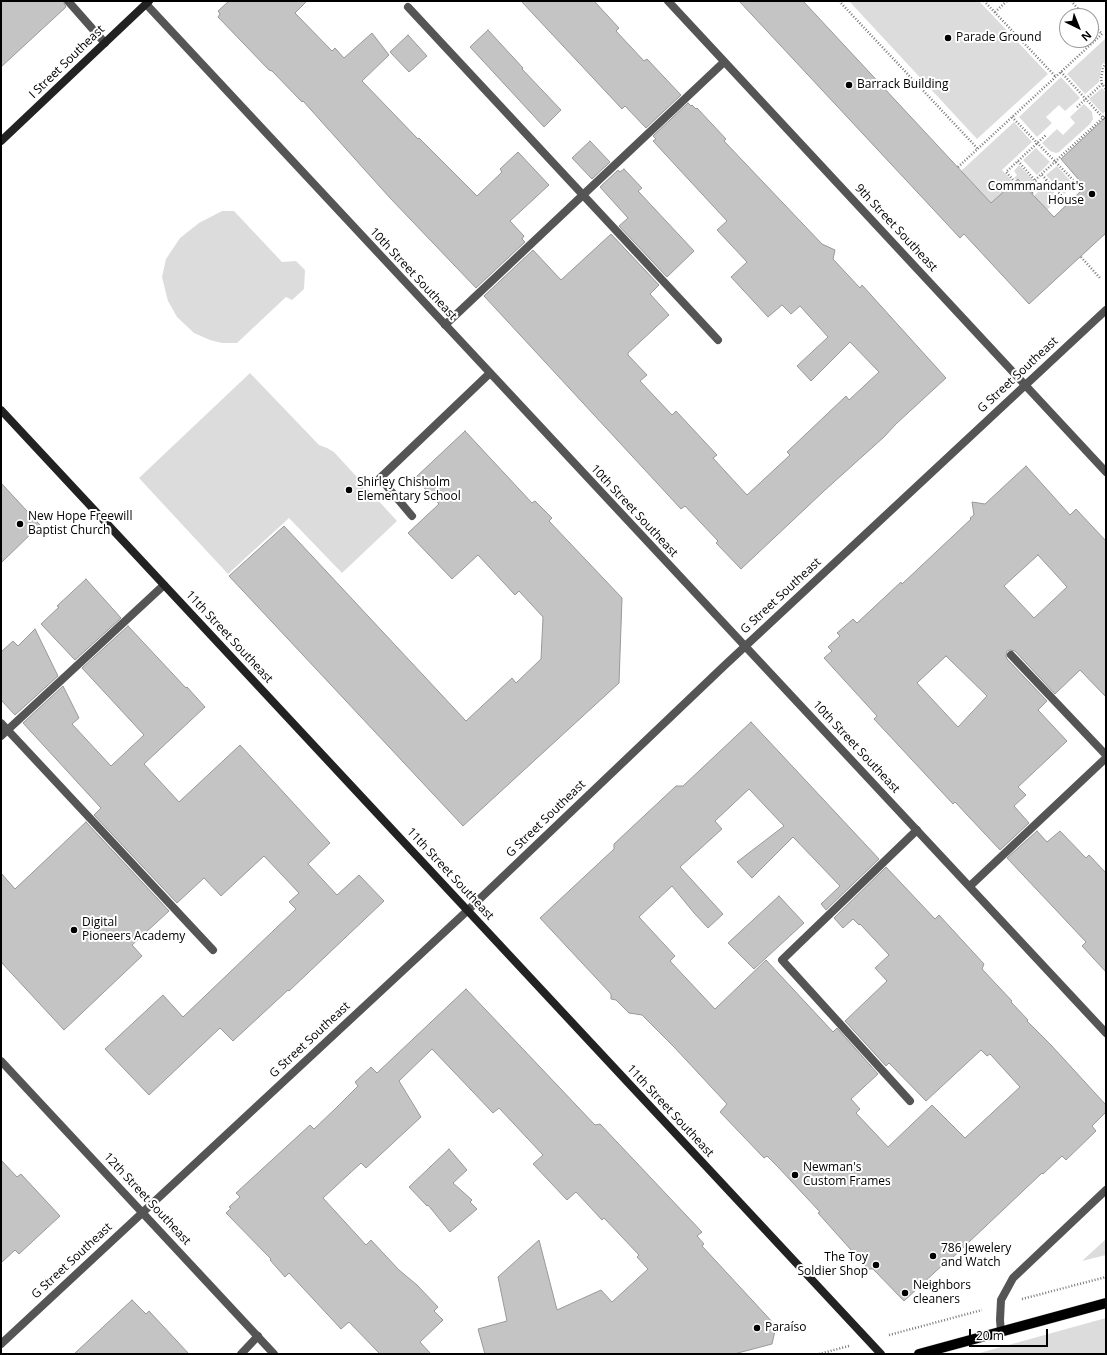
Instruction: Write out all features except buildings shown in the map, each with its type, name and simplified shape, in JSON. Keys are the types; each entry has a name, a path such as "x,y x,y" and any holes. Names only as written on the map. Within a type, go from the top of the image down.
{"main road":[{"name":"I Street Southeast","path":"1,141 148,3"},
{"name":"11th Street Southeast","path":"1,410 881,1354"},
{"path":"919,1354 1106,1303"}],"street":[{"path":"68,1 105,43"},
{"name":"9th Street Southeast","path":"668,1 1106,472"},
{"name":"10th Street Southeast","path":"148,3 445,325 1106,1033"},
{"path":"408,7 718,340"},
{"path":"445,325 724,62"},
{"name":"G Street Southeast","path":"1,1344 467,910 745,647 1106,310"},
{"path":"412,516 380,478 490,373"},
{"path":"1,736 164,585"},
{"path":"970,886 1106,756 1011,656"},
{"path":"1,722 213,950"},
{"path":"910,1101 782,960 917,830"},
{"name":"12th Street Southeast","path":"1,1061 274,1354"},
{"path":"1001,1332 1000,1304 1008,1285 1018,1272 1106,1190"},
{"path":"241,1354 258,1336"}],"path":[{"path":"839,1 978,149"},
{"path":"984,1 1056,77"},
{"path":"995,12 1007,1"},
{"path":"958,167 1087,48"},
{"path":"1106,63 1103,68 1101,79 1102,84 1106,89"},
{"path":"1061,72 1106,121"},
{"path":"1077,106 1102,84"},
{"path":"1036,180 1106,115"},
{"path":"1012,117 1076,183"},
{"path":"1015,182 1006,172 1046,135"},
{"path":"1018,161 1040,186"},
{"path":"1042,174 1062,196"},
{"path":"1032,193 1047,180"},
{"path":"1080,256 1100,278"},
{"path":"819,1354 952,1319 1000,1304 1052,1292 1106,1277"}],"shaded area":[{"name":"Parade Ground","path":"849,1 979,1 1048,74 977,139"},
{"path":"1106,38 1106,60 1102,65 1099,82 1085,94 1067,74 1095,48 1099,48 1099,44"},
{"path":"1061,77 1080,98 1065,111 1059,105 1046,117 1052,123 1037,137 1019,117"},
{"path":"1102,88 1106,92 1106,110 1103,114 1089,99"},
{"path":"1084,104 1092,112 1093,119 1090,124 1059,152 1056,153 1050,151 1042,143 1057,129 1063,135 1075,123 1070,117"},
{"path":"1014,122 1032,142 1002,170 1014,183 991,203 961,171"},
{"path":"1036,148 1050,162 1037,175 1023,160"},
{"path":"1019,165 1038,185 1031,192 1019,179 1017,180 1014,178 1017,175 1014,171"},
{"path":"1057,166 1074,185 1064,194 1046,175"},
{"path":"1046,184 1059,198 1047,210 1034,196"},
{"path":"222,211 234,211 282,262 296,261 305,270 304,289 292,300 286,297 237,343 222,343 210,340 194,333 177,317 168,301 162,277 166,259 180,238 199,223"},
{"path":"250,373 319,445 334,452 397,521 342,573 289,518 228,574 139,478"},
{"path":"1106,1239 1106,1255 1082,1261"},
{"path":"1106,1318 1106,1354 976,1354"}],"place":[{"name":"Parade Ground","path":"948,38"},
{"name":"Barrack Building","path":"849,85"},
{"name":"Commmandant's House","path":"1092,194"},
{"name":"Shirley Chisholm Elementary School","path":"349,490"},
{"name":"New Hope Freewill Baptist Church","path":"20,524"},
{"name":"Digital Pioneers Academy","path":"74,930"},
{"name":"Newman's Custom Frames","path":"795,1175"},
{"name":"786 Jewelery and Watch","path":"933,1256"},
{"name":"The Toy Soldier Shop","path":"876,1265"},
{"name":"Neighbors cleaners","path":"905,1293"},
{"name":"Paraíso","path":"757,1328"}]}
